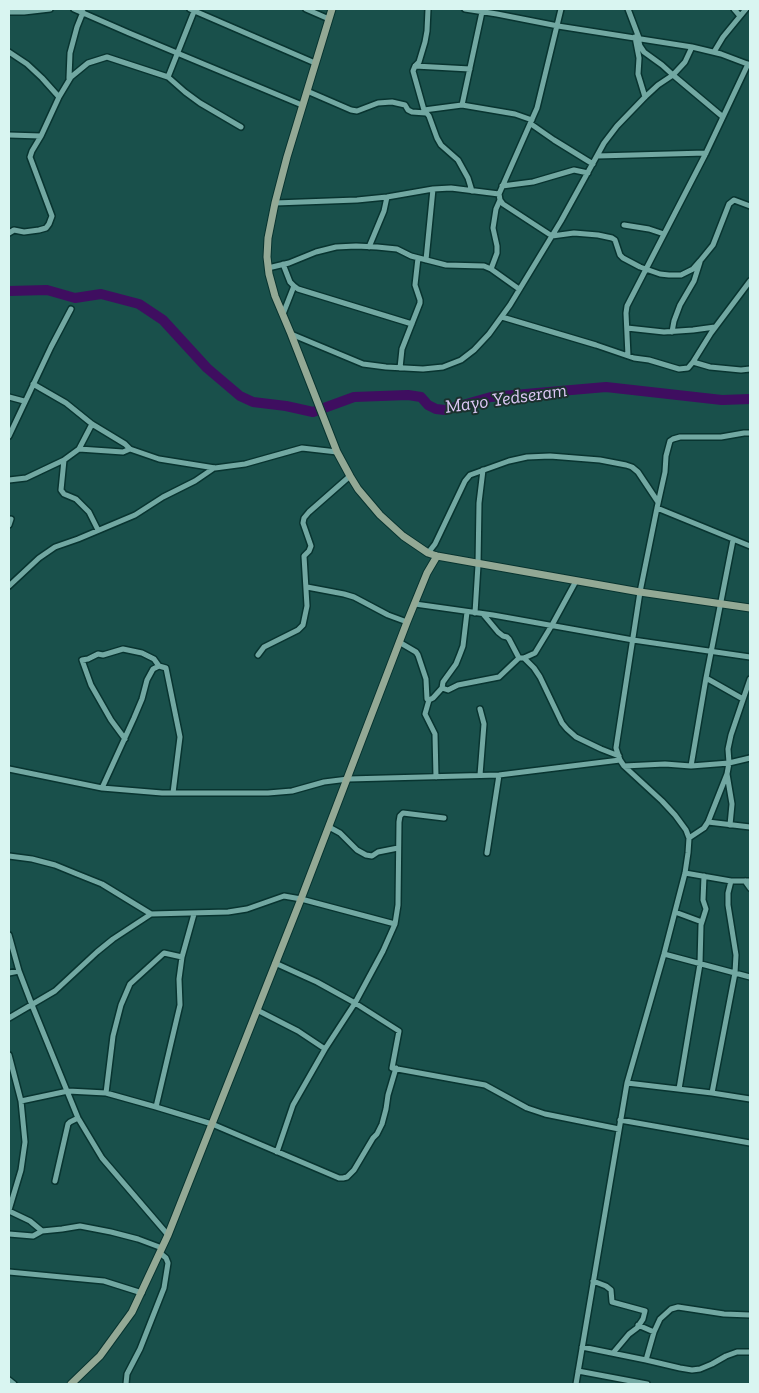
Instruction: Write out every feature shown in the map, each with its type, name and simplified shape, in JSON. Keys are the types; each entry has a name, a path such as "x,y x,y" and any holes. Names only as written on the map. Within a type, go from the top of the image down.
{"main road":[{"path":"332,9 302,105 275,203 268,238 267,258 275,296 337,452 350,476 380,515 403,536 428,553 437,556 640,592 750,608"},
{"path":"427,573 428,553"},
{"path":"70,1384 100,1356 115,1337 132,1312 161,1251 348,779 399,642 427,573 437,556"}],"street":[{"path":"9,12 50,9"},
{"path":"74,9 302,105"},
{"path":"168,77 193,9 316,63"},
{"path":"306,9 329,19"},
{"path":"428,9 425,42 419,62 413,71 425,111 429,116 437,138 441,145 458,160 472,190"},
{"path":"465,9 482,12 497,11 558,26 692,46 749,64 706,153 627,306 628,356"},
{"path":"491,269 497,253 493,228 499,197 502,186 532,122 544,83 561,9"},
{"path":"628,9 642,50 723,118"},
{"path":"734,9 740,16"},
{"path":"714,52 723,37 746,9"},
{"path":"70,79 70,53 83,12"},
{"path":"462,105 482,12"},
{"path":"637,38 638,74 645,97"},
{"path":"291,334 363,364 423,369 443,367 461,360 479,345 502,317 552,236 604,142 645,97 658,85 673,76 685,62 692,46"},
{"path":"9,52 27,64 59,98"},
{"path":"9,233 14,230 24,232 39,230 46,228 49,224 52,216 30,157 70,79 76,71 88,63 107,57 168,77 200,103 241,127"},
{"path":"415,66 470,69"},
{"path":"307,91 357,111 378,103 392,102 405,105 412,112 462,105 515,114 532,122 554,140 593,164"},
{"path":"9,135 41,136"},
{"path":"597,156 706,153"},
{"path":"502,186 534,182 574,170 588,173"},
{"path":"275,203 331,202 387,197 433,189 451,188 472,190 499,197"},
{"path":"426,260 433,189"},
{"path":"369,247 384,212 387,197"},
{"path":"499,197 502,204 552,236 574,233 612,238 615,240 620,256 640,268 660,274 681,275 693,269 713,245 729,204 734,200 750,206"},
{"path":"624,225 649,229 664,234"},
{"path":"268,268 336,247 356,246 397,249 418,258 446,265 484,266 519,289"},
{"path":"400,368 402,349 420,303 415,285 418,258"},
{"path":"672,332 674,321 694,281 700,261"},
{"path":"283,264 285,272 294,286 310,293 412,324"},
{"path":"502,317 628,356 679,369 688,368 750,281"},
{"path":"283,316 294,286"},
{"path":"9,436 50,346 71,310"},
{"path":"627,328 672,332 716,327"},
{"path":"693,362 710,367 750,369"},
{"path":"33,384 66,403 92,424 130,449 159,459 215,468 245,464 302,448 337,452"},
{"path":"9,397 24,401"},
{"path":"9,480 26,478 64,460 79,449 92,424"},
{"path":"576,1384 627,1083 664,954 688,853 686,830 675,815 624,766 616,748 640,592 670,441 680,436 720,437 750,433"},
{"path":"79,449 123,452 130,449"},
{"path":"428,553 436,544 465,481 470,475 510,461 527,457 550,456 600,460 632,467 638,472 657,505 750,546"},
{"path":"64,460 61,490 89,512 98,530"},
{"path":"9,586 39,558 55,547 136,514 215,468"},
{"path":"475,613 479,503 483,470"},
{"path":"258,655 264,647 298,630 303,625 307,606 304,556 309,551 310,546 303,523 304,518 350,476"},
{"path":"691,766 733,540"},
{"path":"436,544 437,556"},
{"path":"9,576 14,580"},
{"path":"442,688 448,690 458,685 499,677 521,658 535,653 576,581"},
{"path":"307,587 354,597 388,615 407,622"},
{"path":"415,604 750,657"},
{"path":"429,700 442,688 456,664 463,646 467,612"},
{"path":"483,614 498,632 509,639 521,658 534,668 562,723 567,729 576,737 620,758"},
{"path":"399,642 416,652 426,679 427,699 429,700 426,714 435,734 436,777"},
{"path":"125,739 111,720 91,685 82,660 98,654 103,655 123,650 142,653 154,659 159,666 166,668 180,737 173,793"},
{"path":"102,788 142,699 147,680 153,669 159,666"},
{"path":"706,678 743,699"},
{"path":"688,838 704,828 708,822 727,774 729,763 728,749 731,735 750,679"},
{"path":"480,709 484,724 480,775"},
{"path":"9,769 102,788 162,793 268,793 292,791 324,782 348,779 499,775 620,758"},
{"path":"624,766 665,764 691,766 729,763 750,758"},
{"path":"743,761 750,764"},
{"path":"727,774 732,804 730,825"},
{"path":"487,853 499,775"},
{"path":"277,1152 293,1105 354,1003 383,951 395,924 398,905 400,816 403,813 444,818"},
{"path":"708,822 750,827"},
{"path":"329,827 340,833 366,855 372,856 378,852 398,848"},
{"path":"9,856 55,865 102,884 152,914"},
{"path":"685,872 731,881 748,881 750,888"},
{"path":"679,1089 700,964 702,922 706,909 704,876"},
{"path":"712,1093 736,955 728,905 731,881"},
{"path":"9,1018 56,991 113,939 152,914 228,912 247,909 284,896 395,924"},
{"path":"675,912 702,922"},
{"path":"156,1107 180,1005 179,980 182,956 194,914"},
{"path":"9,936 32,1005 78,1118 102,1158 168,1235"},
{"path":"106,1093 112,1036 121,1004 130,984 164,953 182,956"},
{"path":"664,954 750,977"},
{"path":"275,963 317,982 399,1031 392,1068 485,1085 527,1108 545,1114 619,1129"},
{"path":"9,972 20,971"},
{"path":"257,1010 298,1031 325,1049"},
{"path":"9,1055 21,1100 25,1142 21,1170 9,1211 30,1220 42,1230"},
{"path":"21,1100 68,1091 106,1093 212,1124 339,1178 347,1177 354,1170 377,1134 382,1124 396,1068"},
{"path":"627,1083 750,1099"},
{"path":"55,1181 68,1124 78,1118"},
{"path":"620,1120 750,1143"},
{"path":"9,1234 33,1236 42,1230 80,1226 90,1227 138,1239 161,1251 168,1262 164,1288 140,1349 127,1374 126,1384"},
{"path":"9,1272 104,1281 142,1293"},
{"path":"593,1281 611,1290 612,1302 645,1311 643,1319 613,1354"},
{"path":"646,1360 654,1332 660,1320 671,1308 678,1307 724,1314 750,1315"},
{"path":"638,1325 654,1332"},
{"path":"582,1347 692,1370 700,1369 737,1352 750,1352"},
{"path":"578,1371 647,1384"},
{"path":"9,1380 14,1384"}],"waterway":[{"name":"Mayo Yedseram","path":"9,291 47,290 75,298 101,294 139,304 163,320 207,368 240,396 253,402 313,412 354,397 408,395 421,397 428,405 436,409 445,410 491,397 606,387 722,400 750,399"}]}
